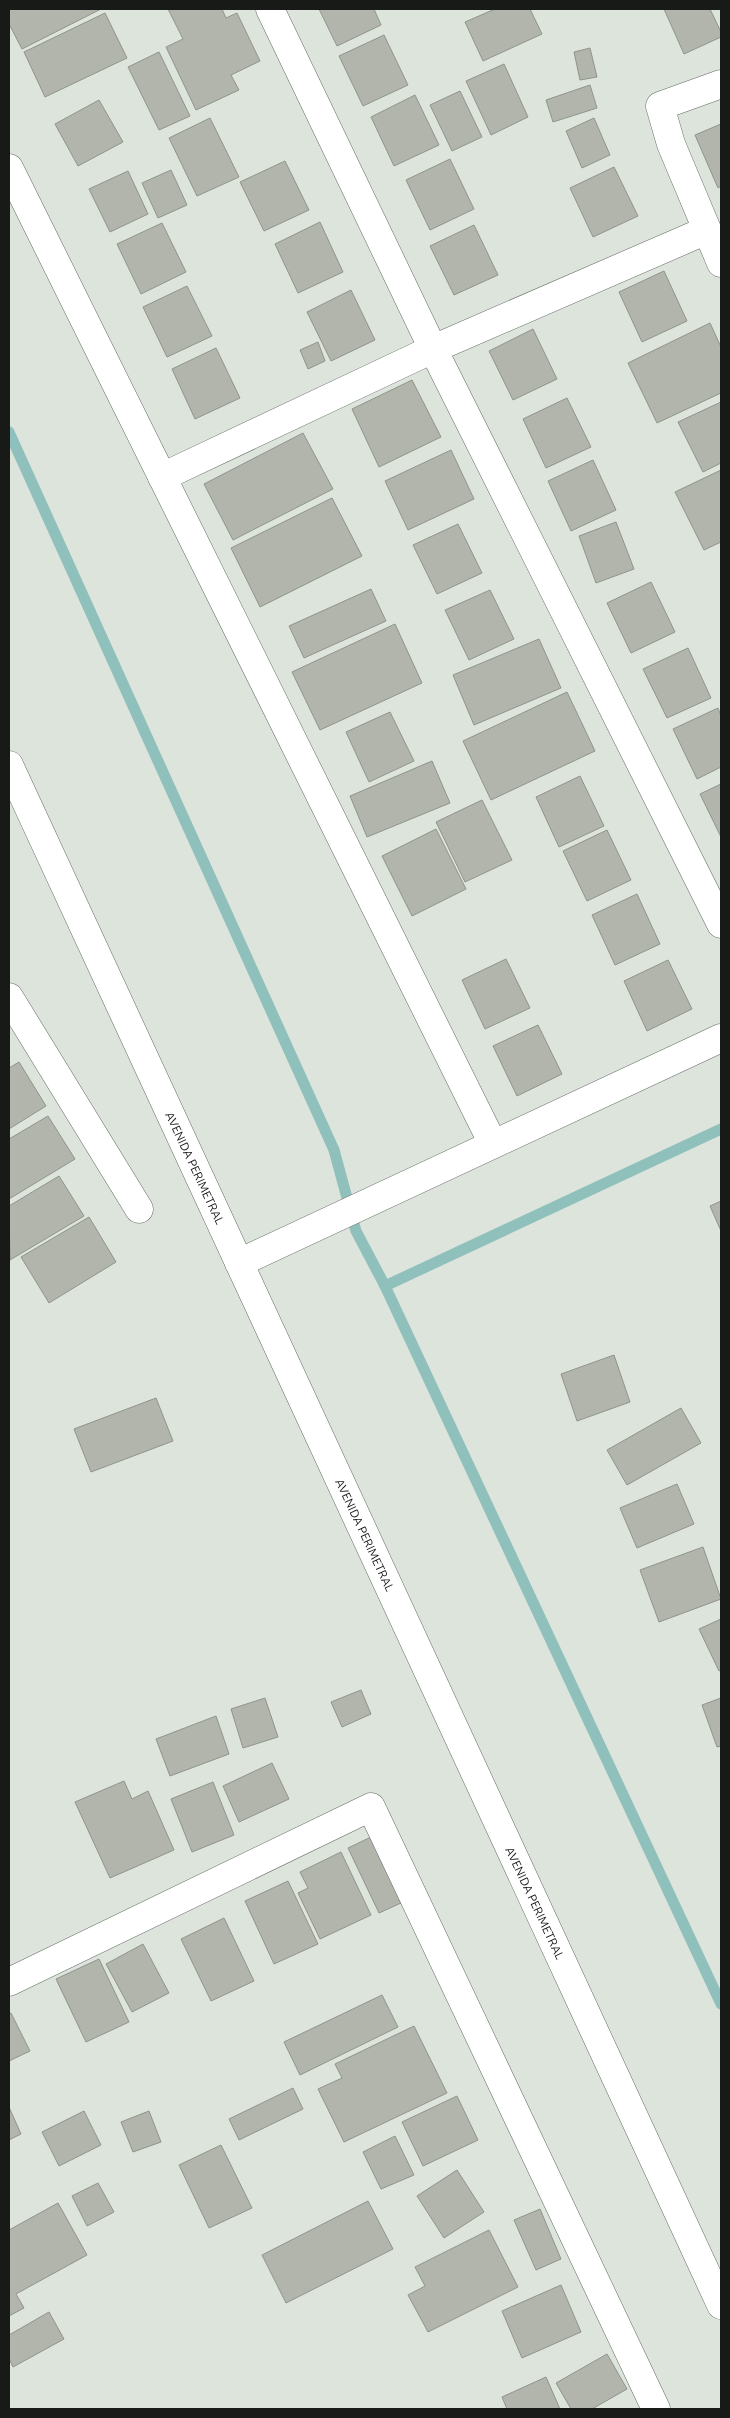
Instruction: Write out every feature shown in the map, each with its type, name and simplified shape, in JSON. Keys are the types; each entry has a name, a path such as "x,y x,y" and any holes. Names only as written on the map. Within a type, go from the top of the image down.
{"street":[{"path":"270,9 433,349 721,924"},
{"path":"721,84 660,106 670,144 721,263"},
{"path":"9,168 493,1144"},
{"path":"162,478 433,349 707,230"},
{"name":"AVENIDA PERIMETRAL","path":"9,765 721,2305"},
{"path":"9,997 139,1209"},
{"path":"239,1263 721,1038"},
{"path":"9,1982 371,1806 656,2409"}],"building":[{"path":"9,9 101,9 22,49 9,24"},
{"path":"168,9 222,9 226,18 237,13 260,61 231,75 239,90 196,110 166,47 183,39"},
{"path":"319,9 374,9 381,25 337,46"},
{"path":"495,9 530,9 542,34 483,61 465,22"},
{"path":"664,9 710,9 721,32 721,37 684,54"},
{"path":"105,13 127,58 45,97 24,52"},
{"path":"384,35 408,85 363,106 339,56"},
{"path":"590,48 597,77 580,80 574,52"},
{"path":"159,52 190,116 159,130 128,67"},
{"path":"504,64 528,117 491,135 466,81"},
{"path":"590,85 597,108 553,122 546,100"},
{"path":"460,91 482,137 452,151 430,105"},
{"path":"415,95 439,145 394,166 371,117"},
{"path":"99,100 123,142 78,166 55,124"},
{"path":"210,118 239,177 197,196 169,138"},
{"path":"594,118 610,155 582,168 566,131"},
{"path":"721,124 721,186 718,188 695,135"},
{"path":"450,159 474,209 430,230 406,180"},
{"path":"285,161 309,210 264,231 240,182"},
{"path":"614,167 638,216 593,237 570,188"},
{"path":"171,170 187,205 158,218 142,183"},
{"path":"128,171 148,214 110,232 89,189"},
{"path":"320,222 343,272 298,293 275,244"},
{"path":"162,223 186,272 141,294 117,244"},
{"path":"474,225 498,275 454,295 430,246"},
{"path":"664,271 687,321 642,342 619,292"},
{"path":"187,286 212,336 167,357 143,307"},
{"path":"351,290 375,340 331,361 307,312"},
{"path":"710,323 721,347 721,393 657,423 628,363"},
{"path":"533,329 557,379 513,400 489,351"},
{"path":"318,342 325,361 308,369 300,350"},
{"path":"216,348 240,398 195,419 172,369"},
{"path":"412,380 441,437 379,467 352,409"},
{"path":"567,398 591,447 546,468 523,419"},
{"path":"721,402 721,463 703,472 678,422"},
{"path":"303,433 333,489 233,540 204,484"},
{"path":"451,450 474,499 408,530 385,481"},
{"path":"593,460 616,510 571,531 548,481"},
{"path":"721,470 721,542 704,550 675,492"},
{"path":"332,498 362,556 260,607 231,548"},
{"path":"616,522 634,569 596,583 579,536"},
{"path":"458,524 482,573 437,594 413,545"},
{"path":"651,582 675,632 631,653 607,603"},
{"path":"371,589 386,621 304,658 289,626"},
{"path":"490,590 514,639 469,660 445,610"},
{"path":"395,624 422,683 320,730 292,672"},
{"path":"539,639 561,688 474,725 453,675"},
{"path":"688,648 711,698 667,718 643,669"},
{"path":"567,692 595,751 491,800 463,741"},
{"path":"718,708 721,716 721,767 697,779 673,729"},
{"path":"390,712 414,761 369,782 346,732"},
{"path":"432,761 450,803 367,837 350,796"},
{"path":"580,776 604,826 559,847 536,797"},
{"path":"721,784 721,837 700,794"},
{"path":"482,800 512,860 465,882 436,822"},
{"path":"436,829 466,889 412,916 382,856"},
{"path":"607,830 631,880 587,901 563,851"},
{"path":"637,894 660,944 615,965 592,915"},
{"path":"506,959 530,1008 485,1029 462,980"},
{"path":"668,960 692,1009 647,1031 624,981"},
{"path":"538,1025 562,1074 517,1096 493,1046"},
{"path":"19,1062 46,1106 9,1129 9,1068"},
{"path":"48,1116 75,1159 9,1199 9,1139"},
{"path":"59,1176 84,1216 10,1260 9,1206"},
{"path":"721,1201 721,1231 710,1206"},
{"path":"89,1217 116,1262 49,1303 21,1257"},
{"path":"614,1355 630,1402 577,1421 561,1374"},
{"path":"156,1398 173,1441 91,1472 74,1429"},
{"path":"681,1408 701,1443 627,1485 607,1450"},
{"path":"677,1484 694,1524 637,1548 620,1508"},
{"path":"703,1547 721,1599 659,1622 640,1570"},
{"path":"721,1619 721,1670 719,1671 699,1629"},
{"path":"361,1690 371,1714 342,1727 331,1702"},
{"path":"265,1698 278,1737 243,1748 231,1709"},
{"path":"721,1698 721,1746 717,1747 702,1705"},
{"path":"216,1716 229,1754 170,1776 156,1739"},
{"path":"272,1763 289,1799 239,1822 223,1786"},
{"path":"124,1781 132,1799 148,1791 174,1850 110,1878 75,1802"},
{"path":"213,1782 234,1835 192,1852 171,1799"},
{"path":"371,1837 401,1903 379,1913 348,1848"},
{"path":"341,1852 371,1915 320,1939 298,1893 308,1888 300,1872"},
{"path":"288,1881 318,1944 274,1964 245,1901"},
{"path":"224,1918 254,1981 211,2001 181,1939"},
{"path":"143,1944 169,1993 132,2012 106,1964"},
{"path":"99,1959 129,2022 86,2042 56,1979"},
{"path":"382,1995 398,2027 300,2075 284,2042"},
{"path":"11,2013 30,2051 9,2061 9,2014"},
{"path":"414,2026 447,2093 344,2142 318,2089 342,2078 335,2064"},
{"path":"293,2088 303,2109 239,2140 229,2119"},
{"path":"457,2096 478,2140 423,2166 402,2122"},
{"path":"9,2107 21,2134 9,2140"},
{"path":"84,2111 101,2145 59,2166 42,2132"},
{"path":"149,2111 161,2142 133,2152 121,2122"},
{"path":"395,2136 414,2175 381,2189 363,2152"},
{"path":"221,2145 252,2208 209,2228 179,2165"},
{"path":"457,2170 484,2212 444,2238 417,2196"},
{"path":"98,2183 114,2212 87,2226 72,2196"},
{"path":"368,2201 393,2249 286,2303 262,2255"},
{"path":"58,2203 87,2255 16,2294 24,2308 9,2316 9,2230"},
{"path":"540,2209 561,2259 536,2270 514,2220"},
{"path":"489,2230 518,2287 428,2332 408,2295 425,2286 415,2267"},
{"path":"561,2285 581,2332 522,2358 502,2311"},
{"path":"49,2312 64,2339 13,2367 9,2359 9,2335"},
{"path":"607,2354 627,2389 592,2409 571,2409 556,2383"},
{"path":"546,2377 560,2409 507,2409 502,2397"}],"waterway":[{"path":"9,432 334,1150 356,1231 385,1286 721,2004"},
{"path":"385,1286 721,1129"}]}
